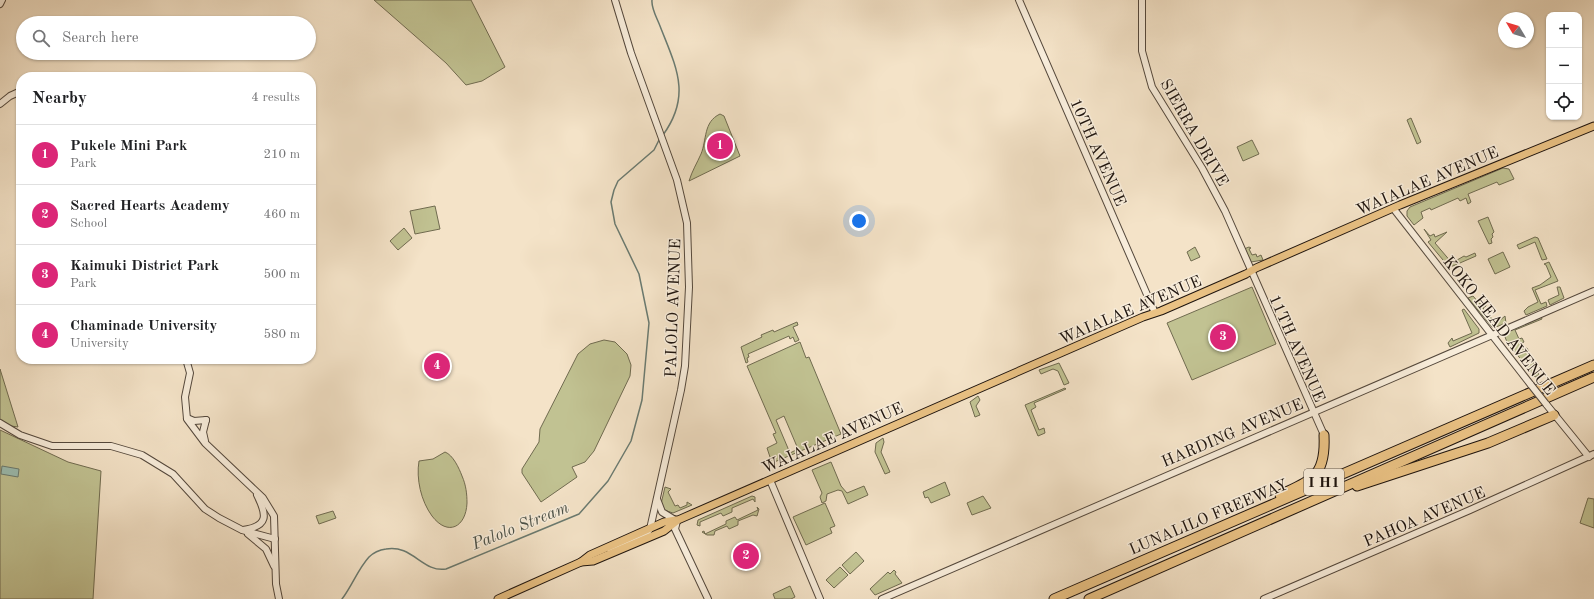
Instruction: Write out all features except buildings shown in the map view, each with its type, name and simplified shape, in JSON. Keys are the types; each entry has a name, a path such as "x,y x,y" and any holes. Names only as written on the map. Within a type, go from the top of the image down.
{"highway":[{"name":"LUNALILO FREEWAY","path":"1054,599 1594,365"},
{"name":"LUNALILO FREEWAY","path":"1089,599 1594,377"},
{"path":"1317,499 1488,443 1554,415"},
{"path":"1155,555 1310,480 1316,474 1322,462 1324,435"}],"main road":[{"name":"WAIALAE AVENUE","path":"498,599 581,562 590,555 770,480 1250,272 1393,208 1594,126"},
{"name":"WAIALAE AVENUE","path":"581,562 591,562 664,531 676,520"}],"street":[{"path":"0,4 2,0"},
{"name":"PALOLO AVENUE","path":"614,0 621,25 679,187 687,223 689,287 686,350 681,390 656,496 650,529"},
{"name":"10TH AVENUE","path":"1019,0 1155,313"},
{"name":"SIERRA DRIVE","path":"1142,0 1142,44 1149,81 1158,100 1209,181 1225,210 1250,272"},
{"path":"0,104 16,93"},
{"name":"KOKO HEAD AVENUE","path":"1393,208 1554,415 1591,455"},
{"name":"11TH AVENUE","path":"1250,272 1312,412 1324,435"},
{"name":"HARDING AVENUE","path":"882,599 1481,338 1492,335 1594,291"},
{"path":"187,364 190,374 185,397 187,418 205,443 255,491 271,509 275,524 276,570 279,599"},
{"path":"187,418 194,421 206,420 203,432 205,443"},
{"path":"0,423 20,435 52,446 111,446 142,455 173,474 205,509 242,530 266,548 276,570"},
{"name":"PAHOA AVENUE","path":"1264,599 1591,455"},
{"path":"770,480 820,599"},
{"path":"242,530 255,528 263,521 264,512 255,491"},
{"path":"656,496 661,511 676,520 675,529 708,599"},
{"path":"605,556 616,547 646,534 650,529"},
{"path":"242,530 275,539"}],"green space":[{"path":"374,0 471,0 505,67 482,81 466,85 446,63"},
{"path":"720,114 724,116 740,156 689,181 703,149 708,126 715,117"},
{"path":"1411,118 1421,142 1417,144 1407,120"},
{"path":"1252,140 1259,154 1243,161 1237,147"},
{"path":"1503,168 1509,169 1514,179 1499,185 1497,182 1468,194 1471,202 1468,204 1466,198 1460,201 1458,198 1431,210 1430,208 1421,212 1423,218 1414,225 1407,216 1407,211 1410,207"},
{"path":"435,206 440,229 415,234 410,211"},
{"path":"1488,217 1494,232 1491,239 1492,243 1489,244 1478,221"},
{"path":"404,228 412,238 398,250 390,241"},
{"path":"1424,229 1430,236 1434,234 1435,237 1447,232 1435,243 1452,263 1464,256 1466,257 1475,253 1476,256 1453,266 1448,266 1428,242 1431,240"},
{"path":"1535,237 1538,238 1547,259 1542,260 1535,242 1519,249 1517,245"},
{"path":"1195,247 1200,257 1191,261 1187,252"},
{"path":"1249,247 1251,248 1249,249 1252,255 1256,254 1257,257 1261,255 1263,260 1251,262 1244,249"},
{"path":"1503,252 1510,267 1495,274 1488,259"},
{"path":"1549,262 1558,281 1535,290 1541,304 1546,302 1547,306 1526,315 1524,311 1528,307 1538,302 1532,288 1540,285 1551,277 1546,265 1544,264"},
{"path":"1252,287 1276,344 1192,380 1167,323"},
{"path":"1557,287 1560,287 1564,298 1550,305 1548,300 1559,295"},
{"path":"1473,296 1480,304 1485,302 1486,306 1483,308 1492,319 1499,321 1505,316 1506,323 1492,327 1468,298"},
{"path":"1464,309 1479,329 1479,333 1450,347 1448,343 1452,338 1453,341 1472,333 1462,310"},
{"path":"1541,316 1542,319 1515,330 1519,339 1522,338 1524,342 1520,344 1523,349 1527,348 1539,375 1535,377 1507,342 1505,337 1507,332"},
{"path":"797,322 798,325 793,327 799,340 795,342 793,337 790,339 789,336 748,354 748,362 746,363 741,347 762,337 761,335 773,330 774,332"},
{"path":"604,340 615,342 627,354 631,365 630,376 594,451 585,462 572,467 577,477 541,502 522,473 522,469 539,442 540,429 578,354 590,344"},
{"path":"800,342 806,358 809,357 841,434 772,463 767,448 777,443 773,434 776,433 747,366","holes":["784,416 798,449 790,453 776,420"]},
{"path":"1059,363 1069,383 1064,385 1058,371 1053,369 1041,374 1039,370"},
{"path":"0,369 18,427 0,423"},
{"path":"1065,388 1066,389 1034,403 1036,407 1031,410 1039,430 1044,428 1045,433 1038,436 1025,405"},
{"path":"978,396 980,400 976,406 980,415 975,417 970,402"},
{"path":"0,430 68,462 101,471 93,599 0,599"},
{"path":"883,438 884,442 881,452 890,472 885,474 875,452 876,443"},
{"path":"445,452 453,459 459,469 467,496 466,511 463,518 460,523 450,527 444,526 438,522 428,510 420,490 418,475 419,461 433,459"},
{"path":"831,462 841,486 847,493 864,486 868,495 848,504 842,491 838,490 827,494 826,501 822,503 820,497 822,493 812,470"},
{"path":"945,482 950,495 931,503 928,497 925,498 923,492"},
{"path":"665,487 671,489 668,492 675,506 678,505 680,508 687,505 687,502 692,505 673,513 664,510 661,504"},
{"path":"752,496 755,497 755,502 753,499 732,508 732,512 723,516 721,513 700,522 700,526 697,525 698,520"},
{"path":"983,496 991,508 972,515 967,503"},
{"path":"1588,498 1594,499 1594,528 1580,523"},
{"path":"825,503 835,526 830,528 832,533 806,545 793,517"},
{"path":"757,507 759,509 757,516 753,515 738,521 738,525 729,529 727,526 715,531 714,535 705,534 726,524 726,521 735,517 737,520 758,510"},
{"path":"333,511 336,518 319,524 316,516"},
{"path":"856,552 864,561 850,574 842,565"},
{"path":"840,567 848,575 834,588 826,580"},
{"path":"894,570 896,572 895,574 902,583 875,595 870,589 888,572 890,574"},
{"path":"790,586 795,597 791,599 775,599 773,594"}],"water":[{"path":"2,466 19,469 18,477 1,474"}],"waterway":[{"name":"Palolo Stream","path":"652,0 653,10 676,68 678,81 679,94 677,107 672,121 663,135"},
{"name":"Palolo Stream","path":"342,599 365,562 371,555 381,550 395,549 403,551 431,567 446,569 579,514 608,481 631,441 642,400 649,323 639,274 615,224 611,202 618,181 654,150 660,138"}],"place":[{"name":"Pukele Mini Park","path":"720,146"},
{"name":"Kaimuki District Park","path":"1223,337"},
{"name":"Chaminade University","path":"437,366"},
{"name":"Sacred Hearts Academy","path":"746,556"}]}
